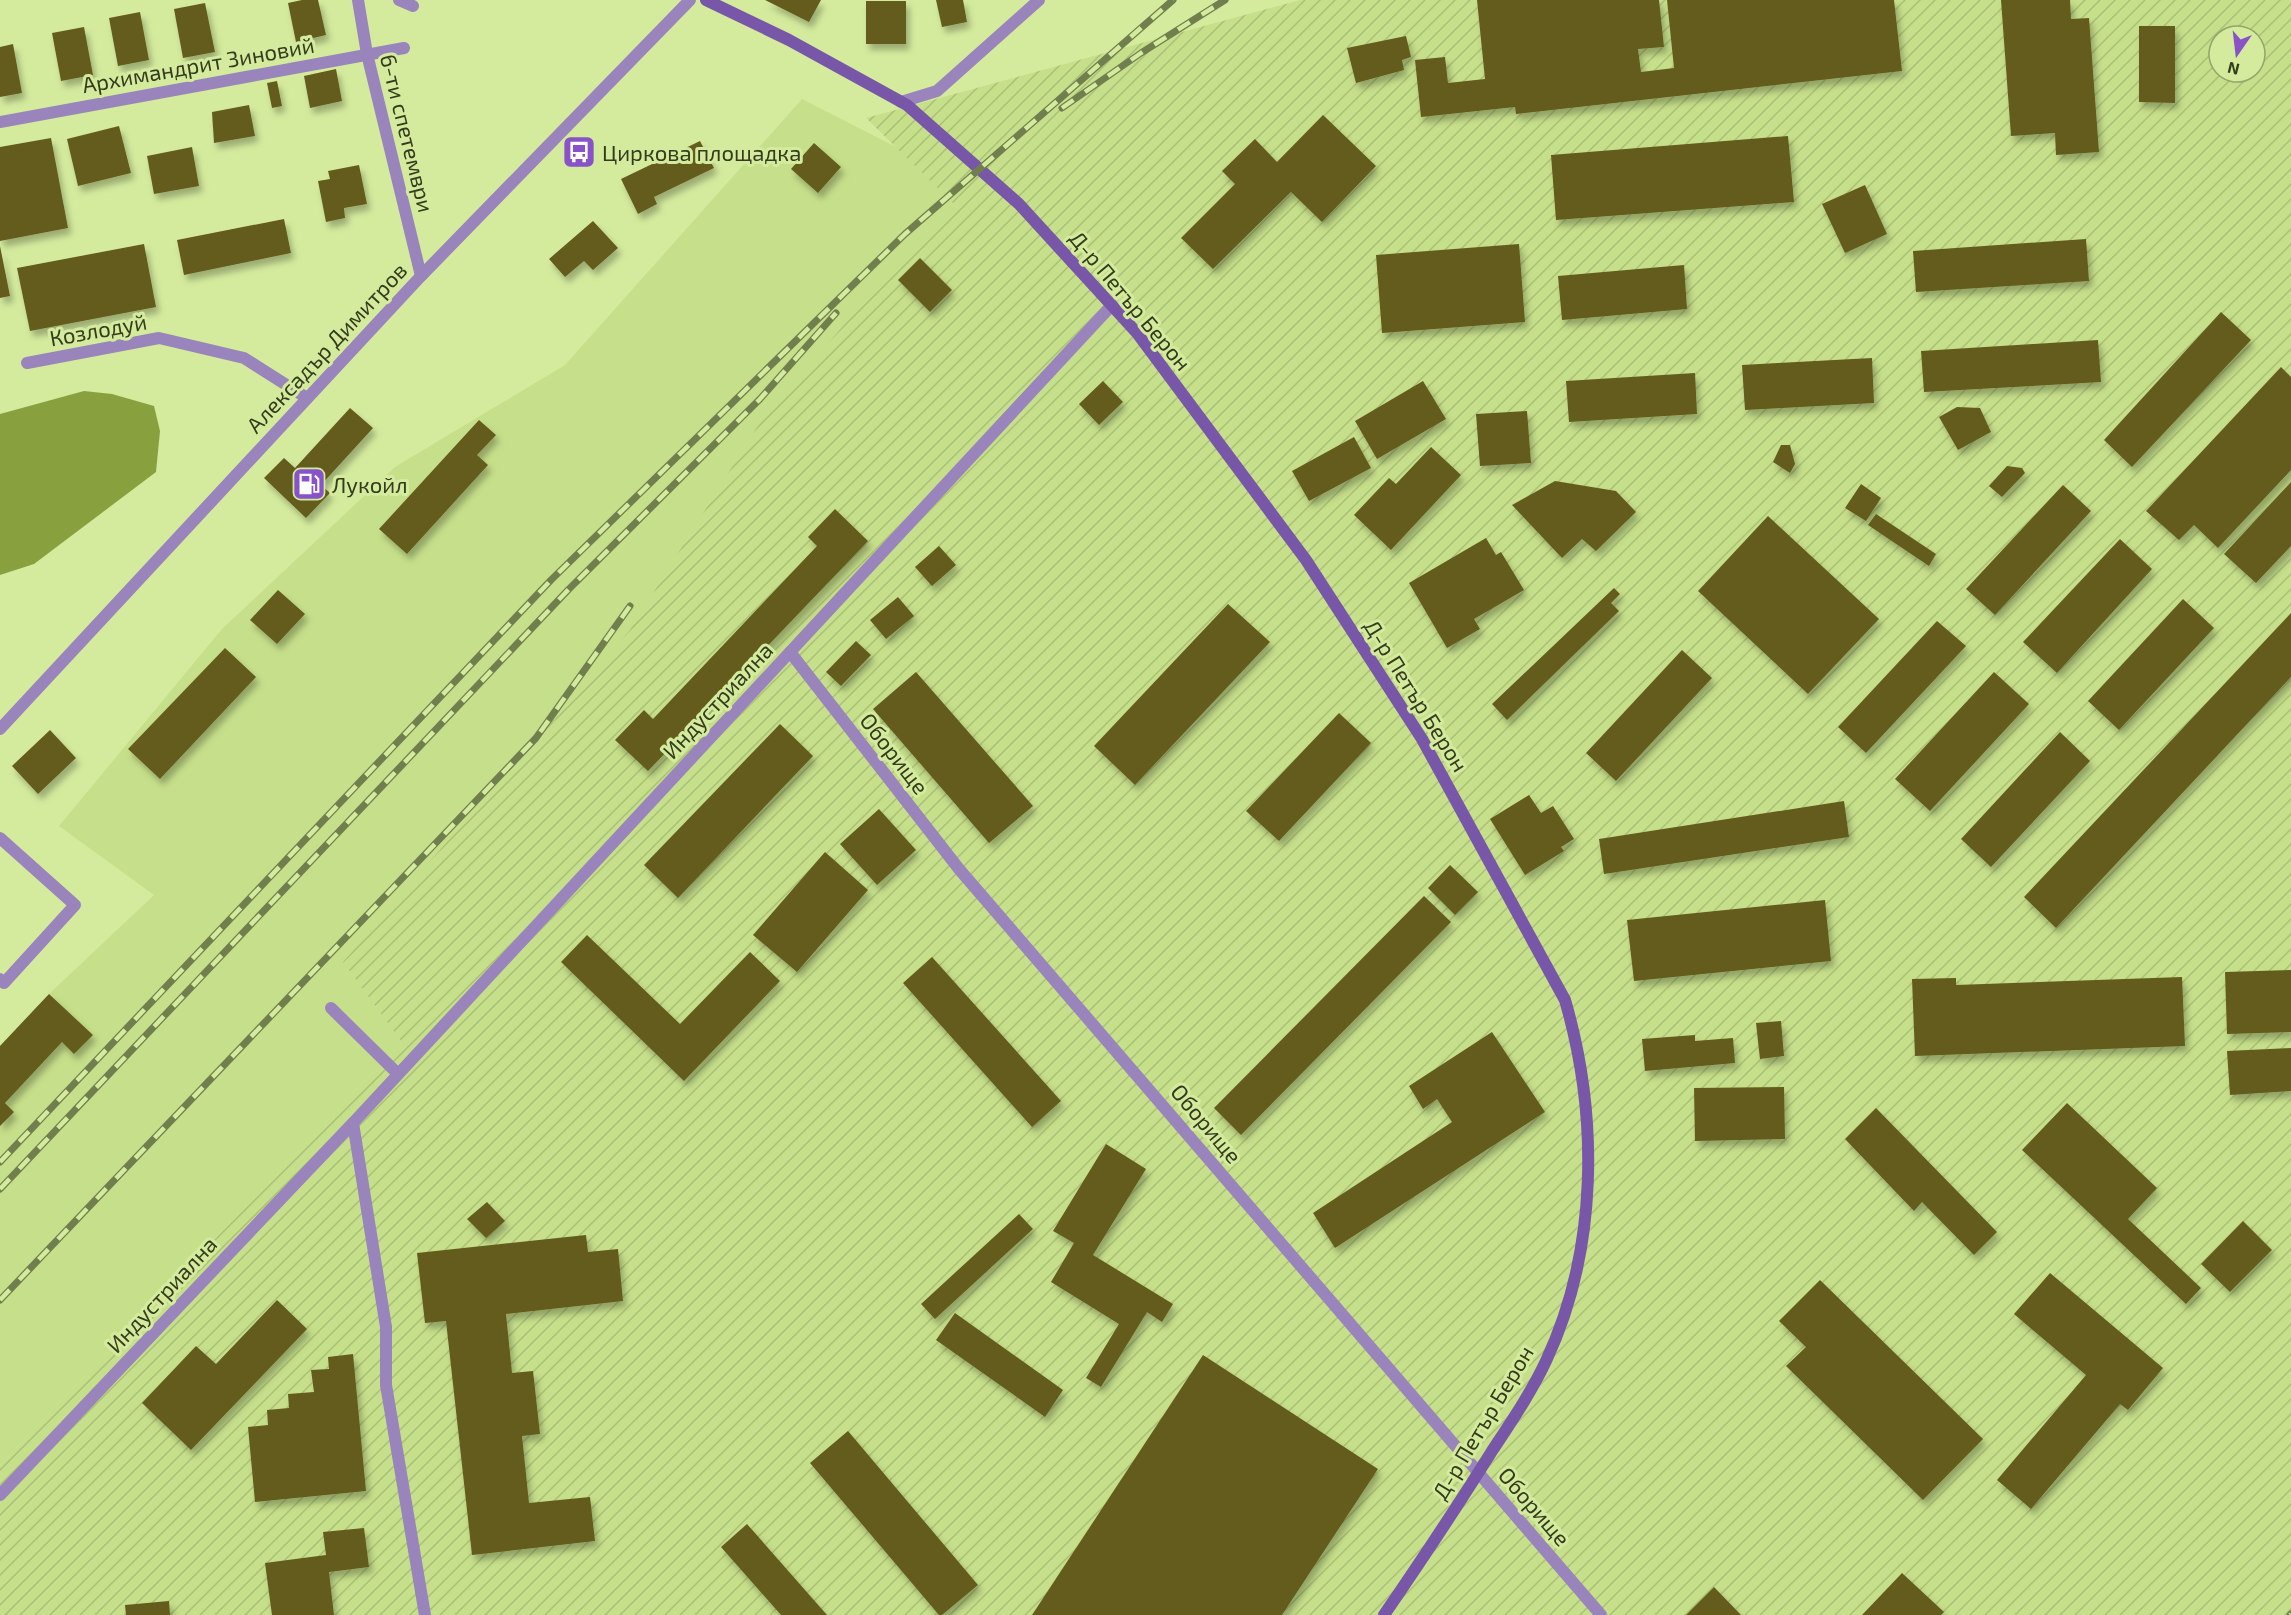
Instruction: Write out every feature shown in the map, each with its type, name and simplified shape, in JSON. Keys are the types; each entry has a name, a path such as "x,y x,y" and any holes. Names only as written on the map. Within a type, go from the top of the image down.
{"street":[{"name":"6-ти спетември","path":"358,0 367,54 421,276"},
{"path":"399,0 413,6"},
{"name":"Алексадър Димитров","path":"0,729 421,276 690,0"},
{"name":"Д-р Петър Берон","path":"706,0 789,40 902,102 1019,204 1137,333 1306,560 1426,746 1565,1000 1573,1026 1581,1079 1587,1151 1587,1212 1567,1306 1546,1362 1478,1474 1384,1615"},
{"path":"902,102 937,91 1039,0"},
{"name":"Архимандрит Зиновий","path":"0,122 405,48"},
{"name":"Индустриална","path":"0,1495 353,1123 1112,305"},
{"name":"Козлодуй","path":"27,363 159,338 244,358 307,398"},
{"name":"Оборище","path":"790,652 958,869 1147,1085 1601,1615"},
{"path":"0,838 75,905 4,983 0,980"},
{"path":"331,1008 398,1074"},
{"path":"353,1123 386,1327 386,1384 425,1615"}],"shaded area":[{"path":"1300,0 2291,0 2291,1615 0,1615 0,1465 402,1042 343,962 630,630 757,427 848,320 959,209 866,118"},
{"path":"802,99 898,148 959,209 848,320 402,1042 0,1465 0,1046 49,994 154,895 59,826 222,629 395,467 565,365"},
{"path":"84,391 112,394 154,406 160,431 156,472 34,564 0,575 0,414"}],"building":[{"path":"318,0 326,35 296,42 288,3"},
{"path":"765,0 821,0 809,22"},
{"path":"936,0 963,0 967,22 942,27"},
{"path":"1477,0 1659,0 1664,47 1638,49 1641,72 1674,68 1667,0 1894,0 1902,71 1516,114 1515,107 1421,117 1415,60 1445,57 1448,83 1485,79"},
{"path":"2001,0 2070,0 2071,19 2089,18 2099,152 2056,155 2055,133 2011,136"},
{"path":"866,1 906,1 906,44 866,44"},
{"path":"205,3 215,52 183,58 174,9"},
{"path":"140,12 149,60 118,66 109,18"},
{"path":"2139,26 2175,26 2175,103 2139,102"},
{"path":"84,27 93,75 61,81 52,33"},
{"path":"1406,36 1411,57 1402,60 1404,70 1356,83 1347,48"},
{"path":"13,44 22,93 0,97 0,47"},
{"path":"336,69 342,101 310,108 304,76"},
{"path":"277,81 282,106 272,108 267,83"},
{"path":"249,105 255,136 214,143 212,112"},
{"path":"1323,115 1376,166 1322,222 1291,192 1213,269 1181,238 1235,184 1222,171 1255,139 1277,162"},
{"path":"119,126 131,173 78,186 67,139"},
{"path":"1788,136 1794,202 1556,220 1551,155"},
{"path":"51,138 68,228 0,241 0,147"},
{"path":"700,141 714,168 654,197 657,204 638,214 621,179"},
{"path":"814,143 841,167 818,193 791,169"},
{"path":"192,147 199,186 154,194 147,156"},
{"path":"359,165 367,204 344,208 345,218 326,222 318,181 330,179 328,171"},
{"path":"1865,185 1887,234 1845,253 1822,204"},
{"path":"284,219 291,253 184,275 177,240"},
{"path":"593,221 618,248 593,270 584,261 565,277 549,259"},
{"path":"2086,239 2089,281 1916,292 1913,251"},
{"path":"144,244 156,307 30,331 17,268"},
{"path":"1519,244 1525,322 1382,333 1376,255"},
{"path":"0,246 10,296 0,298"},
{"path":"920,258 952,290 930,312 898,280"},
{"path":"1684,265 1687,309 1562,320 1558,276"},
{"path":"2221,312 2251,340 2132,467 2104,440"},
{"path":"2098,340 2101,382 1924,392 1921,351"},
{"path":"1872,358 1874,403 1745,410 1742,365"},
{"path":"2281,367 2291,377 2291,470 2218,548 2194,525 2179,540 2146,511"},
{"path":"1695,373 1697,414 1569,422 1566,381"},
{"path":"1103,381 1123,402 1099,425 1079,404"},
{"path":"1423,381 1446,419 1377,459 1355,421"},
{"path":"1957,407 1980,408 1991,432 1958,450 1939,417"},
{"path":"350,408 373,428 321,485 330,493 306,518 264,478 284,458 295,468"},
{"path":"1527,411 1531,463 1480,466 1476,414"},
{"path":"479,420 496,435 477,455 488,465 407,554 379,529"},
{"path":"1354,437 1371,468 1309,501 1292,471"},
{"path":"1781,445 1790,445 1795,464 1790,473 1773,462"},
{"path":"1431,447 1461,475 1391,550 1354,515 1389,478 1396,484"},
{"path":"2007,466 2022,468 2025,473 2002,497 1989,486"},
{"path":"1555,481 1616,491 1636,512 1596,551 1582,539 1562,558 1512,505"},
{"path":"2291,482 2291,546 2256,583 2224,554"},
{"path":"1861,484 1881,498 1866,521 1845,508"},
{"path":"2063,485 2091,511 1995,615 1966,589"},
{"path":"835,509 868,541 648,771 615,740 644,710 653,719 817,546 808,537"},
{"path":"1876,514 1936,554 1929,566 1868,525"},
{"path":"1768,516 1879,619 1808,694 1698,591"},
{"path":"1486,538 1496,555 1501,552 1524,590 1474,619 1480,629 1447,648 1409,583"},
{"path":"2120,539 2152,569 2057,673 2023,642"},
{"path":"939,546 956,565 932,586 915,567"},
{"path":"1614,588 1620,594 1611,603 1619,611 1507,720 1492,704"},
{"path":"278,590 305,614 277,644 250,620"},
{"path":"898,597 914,616 886,639 870,620"},
{"path":"2183,599 2214,628 2119,730 2088,701"},
{"path":"1228,604 1270,642 1135,785 1094,746"},
{"path":"2291,613 2291,677 2056,928 2024,897"},
{"path":"1937,621 1966,646 1866,753 1838,727"},
{"path":"856,641 871,655 841,686 826,672"},
{"path":"225,648 256,677 160,779 128,749"},
{"path":"1682,650 1712,678 1616,781 1586,753"},
{"path":"916,672 1033,806 989,843 873,709"},
{"path":"1994,672 2029,704 1930,811 1895,779"},
{"path":"1339,713 1371,743 1279,841 1246,811"},
{"path":"780,724 813,756 678,898 644,865"},
{"path":"50,730 76,758 38,794 12,766"},
{"path":"2060,732 2090,761 1991,867 1961,839"},
{"path":"1529,795 1541,813 1553,806 1574,839 1561,847 1564,851 1525,875 1490,819"},
{"path":"1844,801 1849,837 1604,874 1599,839"},
{"path":"879,809 916,850 877,885 840,844"},
{"path":"825,852 868,890 797,972 753,935"},
{"path":"1450,865 1478,892 1455,915 1428,888"},
{"path":"1424,896 1451,922 1241,1135 1214,1108"},
{"path":"1825,900 1831,961 1634,981 1627,920"},
{"path":"587,935 680,1024 750,952 780,981 684,1081 561,962"},
{"path":"932,957 1061,1101 1032,1127 903,983"},
{"path":"2291,970 2291,1032 2227,1034 2225,972"},
{"path":"2182,977 2185,1046 1915,1056 1912,979 1956,978 1956,985"},
{"path":"49,994 93,1035 74,1054 62,1042 5,1103 14,1112 0,1126 0,1046"},
{"path":"1781,1021 1784,1056 1760,1059 1756,1023"},
{"path":"1492,1032 1545,1112 1335,1248 1313,1213 1452,1122 1437,1099 1423,1109 1409,1086"},
{"path":"1695,1035 1695,1041 1733,1038 1735,1063 1645,1071 1642,1039"},
{"path":"2291,1048 2291,1091 2230,1095 2227,1051"},
{"path":"1784,1087 1785,1139 1695,1141 1694,1088"},
{"path":"2067,1103 2157,1188 2128,1219 2201,1288 2186,1304 2022,1150"},
{"path":"1876,1108 1997,1232 1974,1255 1922,1202 1914,1211 1845,1139"},
{"path":"1106,1144 1146,1169 1093,1255 1173,1304 1162,1322 1147,1312 1101,1387 1086,1378 1119,1324 1051,1282 1074,1243 1053,1231"},
{"path":"487,1202 505,1221 486,1238 467,1219"},
{"path":"1019,1214 1033,1229 935,1319 921,1304"},
{"path":"2243,1221 2272,1250 2230,1292 2201,1264"},
{"path":"586,1235 588,1252 618,1249 623,1301 506,1314 512,1373 533,1371 540,1434 522,1436 529,1503 590,1497 595,1541 472,1555 446,1321 425,1323 417,1253"},
{"path":"2050,1273 2163,1368 2128,1410 2120,1404 2031,1509 1997,1480 2086,1375 2014,1314"},
{"path":"1820,1280 1983,1439 1923,1500 1786,1366 1806,1347 1779,1321"},
{"path":"277,1300 307,1329 191,1450 142,1403 196,1346 216,1364"},
{"path":"955,1313 1063,1390 1045,1417 936,1340"},
{"path":"353,1354 366,1491 255,1502 248,1427 268,1425 267,1410 289,1408 288,1394 314,1392 311,1370 329,1369 328,1357"},
{"path":"1203,1355 1378,1469 1282,1615 1032,1615"},
{"path":"848,1431 978,1585 942,1615 939,1615 810,1463"},
{"path":"747,1524 827,1615 781,1615 721,1547"},
{"path":"364,1528 369,1567 329,1572 334,1615 272,1615 265,1563 326,1555 323,1532"},
{"path":"1902,1573 1944,1612 1941,1615 1862,1615"},
{"path":"1714,1587 1741,1615 1686,1615"},
{"path":"169,1601 170,1615 126,1615 125,1605"}],"railway":[{"path":"0,1162 551,580 905,234 1173,0"},
{"path":"1062,108 1141,53 1225,0"},
{"path":"0,1189 569,589 760,399 836,313"},
{"path":"0,1300 536,738 630,606"}],"place":[{"name":"Циркова площадка","path":"579,152"},
{"name":"Лукойл","path":"309,484"}]}
